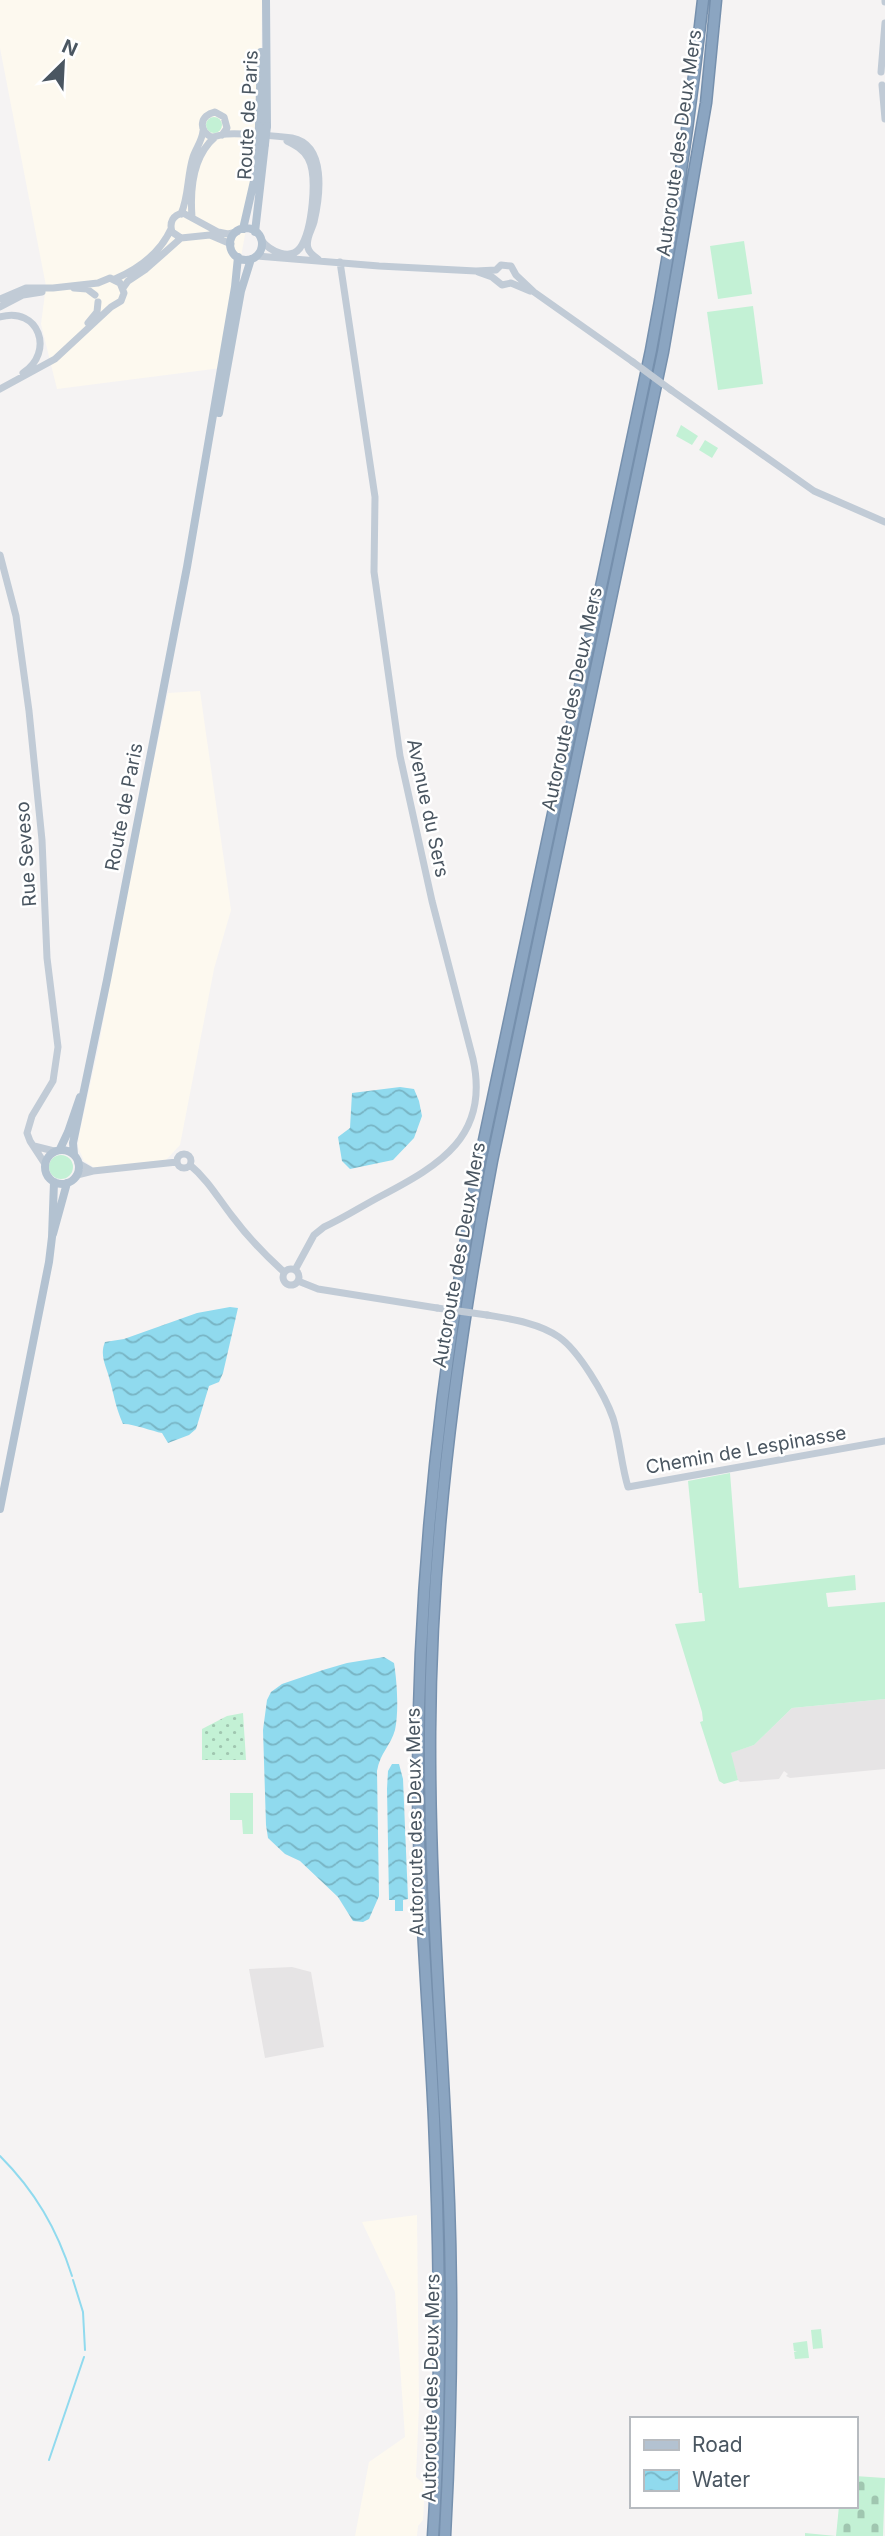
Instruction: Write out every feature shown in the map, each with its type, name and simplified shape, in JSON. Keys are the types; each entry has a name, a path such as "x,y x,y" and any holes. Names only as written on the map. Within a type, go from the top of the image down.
{"highway":[{"name":"Autoroute des Deux Mers","path":"433,2536 439,2281 434,2117 423,1957 418,1727 425,1570 440,1404 463,1249 480,1158 651,350 682,167 703,0"},
{"name":"Autoroute des Deux Mers","path":"445,2536 450,2448 451,2280 435,1942 430,1728 437,1571 454,1392 475,1251 492,1161 663,352 706,103 716,0"}],"main road":[{"name":"Route de Paris","path":"255,232 263,126 264,0"},
{"name":"Route de Paris","path":"240,230 255,180 262,144"},
{"path":"240,230 255,232 262,242 262,248 254,258 238,257 232,251 231,244 240,230"},
{"name":"Route de Paris","path":"74,1154 73,1143 84,1085 106,988 193,536 238,257"},
{"name":"Route de Paris","path":"193,536 205,489 241,291 254,258"},
{"name":"Route de Paris","path":"57,1150 68,1132 84,1085"},
{"path":"52,1237 57,1227 67,1183 76,1175 78,1163 74,1154 57,1150 48,1156 45,1164 47,1176 54,1182 67,1183"},
{"path":"0,1509 52,1237 54,1182"}],"street":[{"path":"885,23 883,72 876,79 884,85 885,119"},
{"path":"0,299 26,288 39,289 98,282 106,278 115,279 144,263 172,229 173,218 181,214 192,159 202,137 203,119 212,112 222,115 227,123 243,135"},
{"path":"191,236 196,229 194,219 197,161 202,151 227,123"},
{"path":"203,130 209,136 277,138 298,147 311,165 312,201 304,252"},
{"path":"181,214 221,233 240,230"},
{"path":"172,229 181,238"},
{"path":"0,389 37,370 72,344 121,301 123,288 128,281 181,238 218,237 231,244"},
{"path":"262,242 279,253 304,252 319,260 476,271 496,270"},
{"path":"254,258 304,252"},
{"name":"Avenue du Sers","path":"295,1270 314,1236 324,1227 425,1174 446,1157 464,1134 476,1084 473,1059 432,901 400,756 374,572 375,497 340,262"},
{"path":"495,279 496,270 501,265 506,264 513,268 516,275 534,292 814,491 883,521"},
{"path":"476,271 502,285 511,283 534,292"},
{"path":"511,283 516,275"},
{"path":"115,279 123,288"},
{"path":"37,370 89,323 97,312 98,282"},
{"path":"0,307 32,293 80,288 111,307"},
{"path":"0,317 15,315 29,321 38,333 41,347 37,359 29,369 0,389"},
{"name":"Rue Seveso","path":"0,555 16,616 30,723 43,840 47,958 58,1047 53,1081 29,1122 28,1138 34,1146"},
{"path":"34,1146 57,1150"},
{"path":"34,1146 45,1164"},
{"path":"76,1175 177,1163 179,1157 185,1154 190,1158 190,1165 206,1181 234,1219 284,1272"},
{"path":"78,1163 93,1171"},
{"path":"288,1269 295,1270 299,1275 298,1282 285,1284 282,1277 284,1272 288,1269"},
{"name":"Chemin de Lespinasse","path":"298,1282 318,1289 487,1315 537,1327 557,1336 569,1347 599,1390 613,1417 628,1487 885,1441"}],"shaded area":[{"path":"0,0 262,0 257,168 221,368 57,389 41,324 46,286 0,48"},
{"path":"200,691 231,910 214,969 180,1145 166,1160 95,1168 84,1161 78,1147 79,1135 168,693"},
{"path":"885,1699 885,1769 790,1778 784,1771 779,1779 738,1780 730,1753 754,1745 792,1708"},
{"path":"292,1967 311,1972 324,2047 265,2058 249,1969"},
{"path":"417,2215 419,2405 416,2477 425,2485 423,2520 418,2526 417,2536 355,2536 369,2462 405,2437 395,2292 362,2222"}],"green space":[{"path":"214,117 222,125 214,133 206,125"},
{"path":"744,241 752,294 718,299 710,246"},
{"path":"753,306 763,384 718,390 707,312"},
{"path":"681,425 698,436 692,445 676,436"},
{"path":"705,440 718,448 712,458 699,450"},
{"path":"61,1155 70,1158 73,1167 70,1176 61,1179 52,1176 49,1167 52,1158"},
{"path":"730,1473 739,1588 855,1575 856,1590 826,1593 828,1607 885,1602 885,1699 792,1708 754,1745 731,1753 738,1780 724,1784 719,1781 700,1722 703,1721 702,1712 675,1624 705,1621 702,1593 699,1593 688,1481"},
{"path":"243,1713 246,1760 202,1760 202,1729 227,1716"},
{"path":"230,1793 253,1793 253,1834 243,1834 242,1820 230,1820"},
{"path":"821,2329 823,2348 813,2349 811,2330"},
{"path":"807,2341 809,2358 795,2359 794,2352 797,2351 794,2351 793,2343"},
{"path":"857,2476 885,2478 883,2536 836,2536 839,2508 857,2508"},
{"path":"805,2533 836,2536 805,2536"}],"water":[{"path":"400,1087 414,1089 419,1101 422,1116 414,1138 393,1160 350,1169 342,1161 338,1137 350,1128 352,1093"},
{"path":"238,1308 223,1373 219,1382 209,1386 196,1429 189,1435 168,1443 162,1433 123,1424 104,1362 105,1342 124,1339 197,1313"},
{"path":"384,1657 394,1663 397,1714 395,1730 377,1771 379,1896 369,1919 363,1922 353,1921 338,1897 300,1861 285,1854 268,1838 263,1730 267,1700 271,1692 282,1684 347,1663"},
{"path":"392,1764 399,1764 403,1779 408,1899 403,1900 403,1911 395,1911 395,1900 389,1900 387,1789 388,1771"}],"waterway":[{"path":"0,2156 13,2169 44,2212 72,2276"},
{"path":"73,2280 83,2312 85,2350"},
{"path":"49,2460 84,2357"}]}
